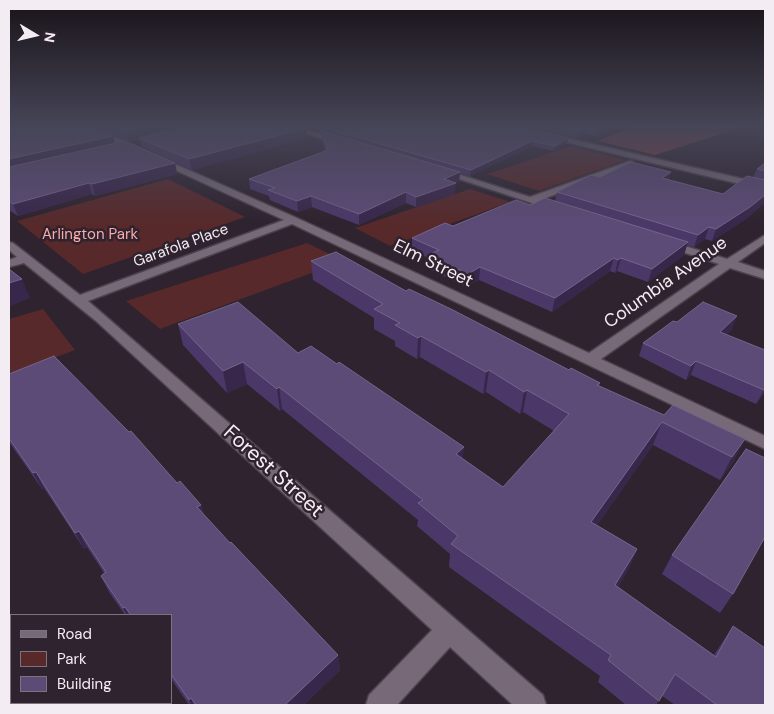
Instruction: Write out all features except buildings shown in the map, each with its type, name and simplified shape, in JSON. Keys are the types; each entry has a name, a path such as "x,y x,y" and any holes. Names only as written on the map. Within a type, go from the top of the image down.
{"street":[{"name":"Elm Street","path":"156,158 293,220 765,443"},
{"path":"645,158 765,187"},
{"path":"530,200 630,164"},
{"path":"433,169 568,212"},
{"name":"Garafola Place","path":"79,300 293,220"},
{"name":"Columbia Avenue","path":"589,360 765,238"},
{"path":"662,242 765,275"},
{"name":"Forest Street","path":"9,245 24,259 79,300 533,705"},
{"path":"9,264 24,259"},
{"path":"379,705 449,630"}],"green space":[{"path":"535,158 620,158 626,160 539,191 487,174"},
{"name":"Arlington Park","path":"168,179 245,217 83,274 17,221"},
{"path":"470,189 510,202 390,246 355,228"},
{"path":"307,243 344,261 160,329 126,301"},
{"path":"43,309 75,350 9,375 9,319"}]}
